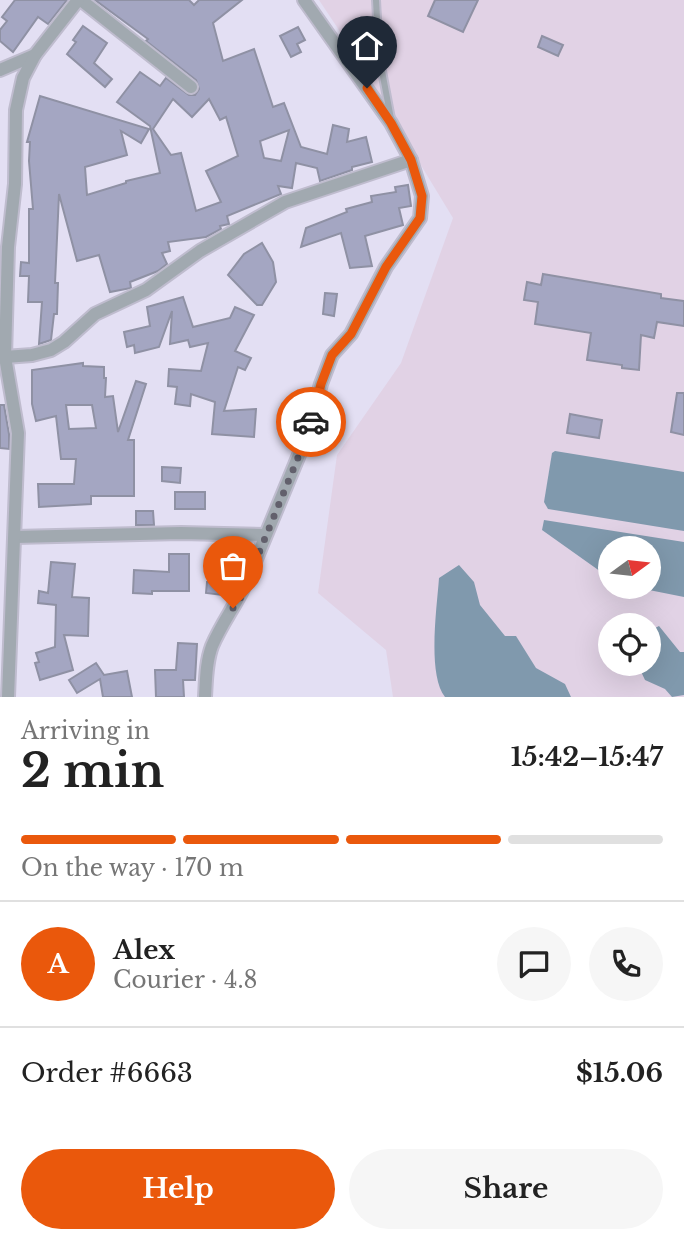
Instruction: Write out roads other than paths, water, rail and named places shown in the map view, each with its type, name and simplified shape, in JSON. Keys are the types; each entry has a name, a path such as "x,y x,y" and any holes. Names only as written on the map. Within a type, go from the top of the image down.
{"street":[{"path":"8,697 18,433 3,363 8,247 15,184 16,110 23,78 35,55 79,0 191,87"},
{"path":"205,697 211,649 225,620 241,597 306,438 332,355 351,334 386,267 420,218 422,196 411,160 391,123 304,0"},
{"path":"0,71 35,55"},
{"path":"3,363 51,350 96,314 145,290 200,251 285,202 411,160"},
{"path":"15,537 181,533 265,535"}],"lane":[{"path":"376,0 379,55 391,123"}],"water":[{"path":"555,451 684,472 684,531 548,509 544,502 552,453"},
{"path":"544,520 646,536 598,536 598,570 542,530"},
{"path":"662,539 684,542 684,597 662,593"},
{"path":"459,565 474,582 480,605 505,636 516,636 536,668 565,684 571,697 445,697 439,686 435,657 439,578"},
{"path":"661,628 680,652 684,652 684,695 672,697 665,689 645,680 643,676 661,676"}]}
